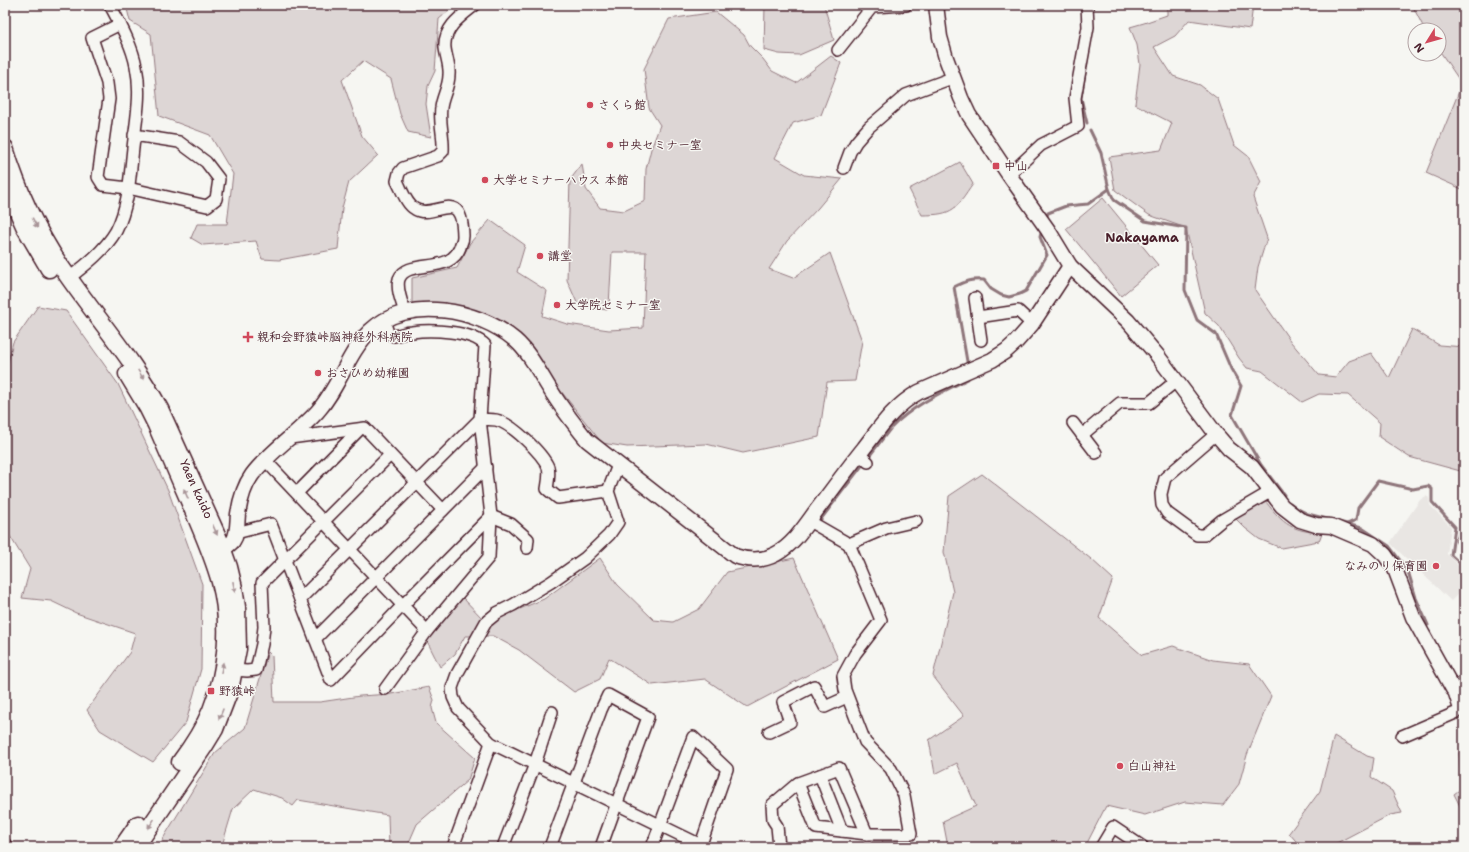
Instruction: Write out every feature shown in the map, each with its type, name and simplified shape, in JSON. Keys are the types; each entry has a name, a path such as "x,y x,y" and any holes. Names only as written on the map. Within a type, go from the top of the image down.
{"main road":[{"name":"Yaen kaido","path":"5,148 15,178 29,210 53,254 69,278 127,354 150,389 169,425 217,553 226,624 224,658 217,692 193,744 122,847"},
{"name":"Yaen kaido","path":"5,184 25,228 39,253 61,286 125,371 147,407 217,553 232,580 237,607 238,649 230,690 215,729 136,847"}],"street":[{"path":"69,278 106,246 116,231 122,216 128,188 139,102 139,84 136,65 130,46 110,5"},
{"path":"405,312 398,287 399,279 403,274 410,270 448,262 455,257 460,248 463,237 462,222 458,212 453,208 447,207 424,212 416,211 410,207 397,181 399,173 403,168 438,156 443,151 441,111 442,100 447,88 449,75 445,47 446,36 451,25 475,5"},
{"path":"838,50 872,7 906,5"},
{"path":"936,5 940,37 952,78 969,114 1009,175 1048,230 1070,266 1128,321 1157,355 1216,434 1229,449 1252,467 1282,506 1300,520 1316,525 1331,526 1373,544 1385,555 1395,569 1413,617 1458,693 1460,711 1402,736"},
{"path":"1009,175 1041,145 1078,126 1075,98 1088,27 1087,5"},
{"path":"120,24 92,38 107,83 109,99 98,178 103,185 128,188 207,206 216,199 219,179 206,162 179,142 134,135"},
{"path":"844,168 850,152 856,142 869,127 906,95 952,78"},
{"path":"217,553 233,540 236,533 242,496 252,475 265,460 317,412 327,400 361,342 370,331 384,320 405,312 430,310 455,312 475,317 496,326 516,340 530,357 569,418 588,440 735,556 745,560 759,559 776,554 791,541 864,458 890,414 909,397 931,385 992,360 1006,351 1032,324 1070,266"},
{"path":"975,298 981,340"},
{"path":"978,317 1018,311 1032,324"},
{"path":"384,320 388,333 394,336 411,332 431,330 463,335 480,340 485,346 480,419 491,516 489,557 427,631 385,689"},
{"path":"1082,435 1120,403 1149,403 1176,381"},
{"path":"300,599 480,419 497,420 520,434 536,450 548,468 547,489 558,498 608,491"},
{"path":"1073,422 1096,453"},
{"path":"290,438 364,428 443,510"},
{"path":"296,493 360,429"},
{"path":"1216,434 1165,478 1161,494 1162,505 1167,513 1197,535 1204,534 1222,520 1270,492"},
{"path":"234,670 256,670 264,627 262,583 390,455"},
{"path":"265,460 427,631"},
{"path":"618,465 608,491 618,522 609,534 585,558 551,582 497,613 486,622 457,674 452,688 453,696 458,708 491,743 574,783 660,825 702,846 727,769 693,737 660,825 652,847"},
{"path":"315,639 486,467"},
{"path":"236,533 271,524 331,680 491,516"},
{"path":"491,516 511,524 528,539 527,548"},
{"path":"798,783 816,828 867,834 911,834 904,795 891,769 865,742 844,690 843,676 856,654 881,620 849,544 809,521"},
{"path":"849,544 886,528 916,521"},
{"path":"769,732 790,722 783,702 814,686 825,707 847,697"},
{"path":"550,847 608,695 648,717 601,847"},
{"path":"503,847 535,764 552,712"},
{"path":"453,847 491,743"},
{"path":"780,847 777,826 773,820 772,805 798,783 839,768 867,834"},
{"path":"820,775 842,831"},
{"path":"1101,847 1114,827 1143,847"}],"shaded area":[{"path":"126,5 456,5 439,19 435,71 428,86 426,104 431,137 408,132 400,114 391,79 363,61 342,80 362,136 378,155 349,182 342,208 338,249 279,260 262,259 256,241 203,245 191,238 197,224 227,224 233,174 210,135 159,116 151,34 130,21"},
{"path":"765,5 824,5 834,40 799,55 779,54 764,50"},
{"path":"1167,5 1253,5 1250,29 1189,20 1175,36 1154,47 1173,76 1200,85 1218,99 1234,145 1248,156 1261,182 1253,197 1267,238 1258,267 1255,290 1291,342 1319,375 1336,377 1349,361 1371,353 1389,378 1412,329 1439,345 1464,347 1464,472 1409,457 1379,437 1380,423 1348,395 1319,394 1302,402 1262,371 1247,368 1219,326 1205,313 1186,228 1149,215 1115,190 1109,157 1161,150 1172,123 1135,104 1140,64 1137,45 1130,27 1167,15"},
{"path":"1412,5 1464,5 1464,190 1426,173 1462,84 1447,62 1447,22 1421,22"},
{"path":"716,12 744,35 750,46 772,71 796,83 831,56 841,63 821,115 793,123 775,158 804,175 842,179 818,208 787,241 769,269 793,278 830,253 862,341 855,381 827,382 819,437 743,453 706,444 627,447 602,443 508,327 465,306 412,306 412,278 457,268 470,243 490,220 525,245 517,272 547,291 542,316 567,324 609,330 643,328 646,252 612,252 609,306 607,310 578,305 567,280 570,180 582,164 586,189 600,208 624,211 645,201 646,169 651,149 660,125 649,108 644,69 669,19"},
{"path":"960,162 973,184 958,205 948,212 941,214 922,215 909,189"},
{"path":"1103,198 1158,265 1121,296 1066,229"},
{"path":"38,306 66,311 118,384 168,490 202,584 201,669 186,722 153,762 100,730 87,710 130,652 135,633 76,613 51,601 22,598 30,569 5,528 5,374 13,342"},
{"path":"982,474 1091,559 1113,579 1099,618 1142,655 1173,646 1213,660 1249,664 1271,696 1247,755 1239,784 1223,805 1185,802 1145,815 1106,806 1085,847 948,847 943,821 976,806 957,763 935,774 929,740 964,716 933,676 953,592 944,552 949,496"},
{"path":"1426,496 1429,498 1430,505 1451,527 1447,554 1464,571 1464,588 1451,601 1390,543 1420,500"},
{"path":"1266,502 1278,516 1290,525 1303,531 1322,533 1319,541 1281,548 1259,539 1235,518"},
{"path":"1464,521 1464,553 1455,541"},
{"path":"600,558 617,584 654,620 673,622 699,609 727,572 794,558 838,659 747,707 705,679 652,685 609,658 600,679 574,692 519,650 493,636 465,636 455,654 440,667 427,641 462,597 483,619 510,613 544,599"},
{"path":"268,652 272,656 274,702 320,702 360,696 391,694 429,687 434,700 432,708 436,723 475,758 468,780 417,824 407,847 389,847 388,815 298,800 293,806 282,798 254,789 233,809 223,842 248,847 158,847 215,753 245,728"},
{"path":"1334,736 1367,756 1374,758 1371,777 1392,791 1402,813 1390,815 1329,847 1301,847 1289,833 1320,791"},
{"path":"1464,744 1464,814 1454,794 1462,788 1459,753"},
{"path":"880,838 907,842 907,847 886,847"}],"waterway":[{"path":"1087,123 1081,98 1092,30"},
{"path":"1090,130 1101,153 1109,189 1114,200 1145,221 1186,228 1185,290 1197,320 1216,334 1231,369 1241,386 1232,415 1261,465 1284,495"},
{"path":"1046,219 1048,213 1066,206 1088,204 1109,189"},
{"path":"968,367 954,287 969,281 984,280 991,289 1001,295 1009,297 1026,291 1047,255 1040,237 1042,230"},
{"path":"821,519 890,429 917,407 968,379 968,374"},
{"path":"1347,524 1356,520 1358,508 1378,481 1413,489 1428,486 1432,489 1432,502 1455,527 1451,555 1464,567"},
{"path":"1290,503 1308,514 1362,528 1389,546 1408,571 1416,598 1428,625"}],"place":[{"name":"さくら館","path":"590,105"},
{"name":"中央セミナー室","path":"610,145"},
{"name":"中山","path":"996,166"},
{"name":"大学セミナーハウス 本館","path":"485,180"},
{"name":"講堂","path":"540,256"},
{"name":"大学院セミナー室","path":"557,305"},
{"name":"親和会野猿峠脳神経外科病院","path":"248,337"},
{"name":"おさひめ幼稚園","path":"318,373"},
{"name":"なみのり保育園","path":"1436,566"},
{"name":"野猿峠","path":"211,691"},
{"name":"白山神社","path":"1120,766"}],"district":[{"name":"Nakayama","path":"1142,237"}]}
